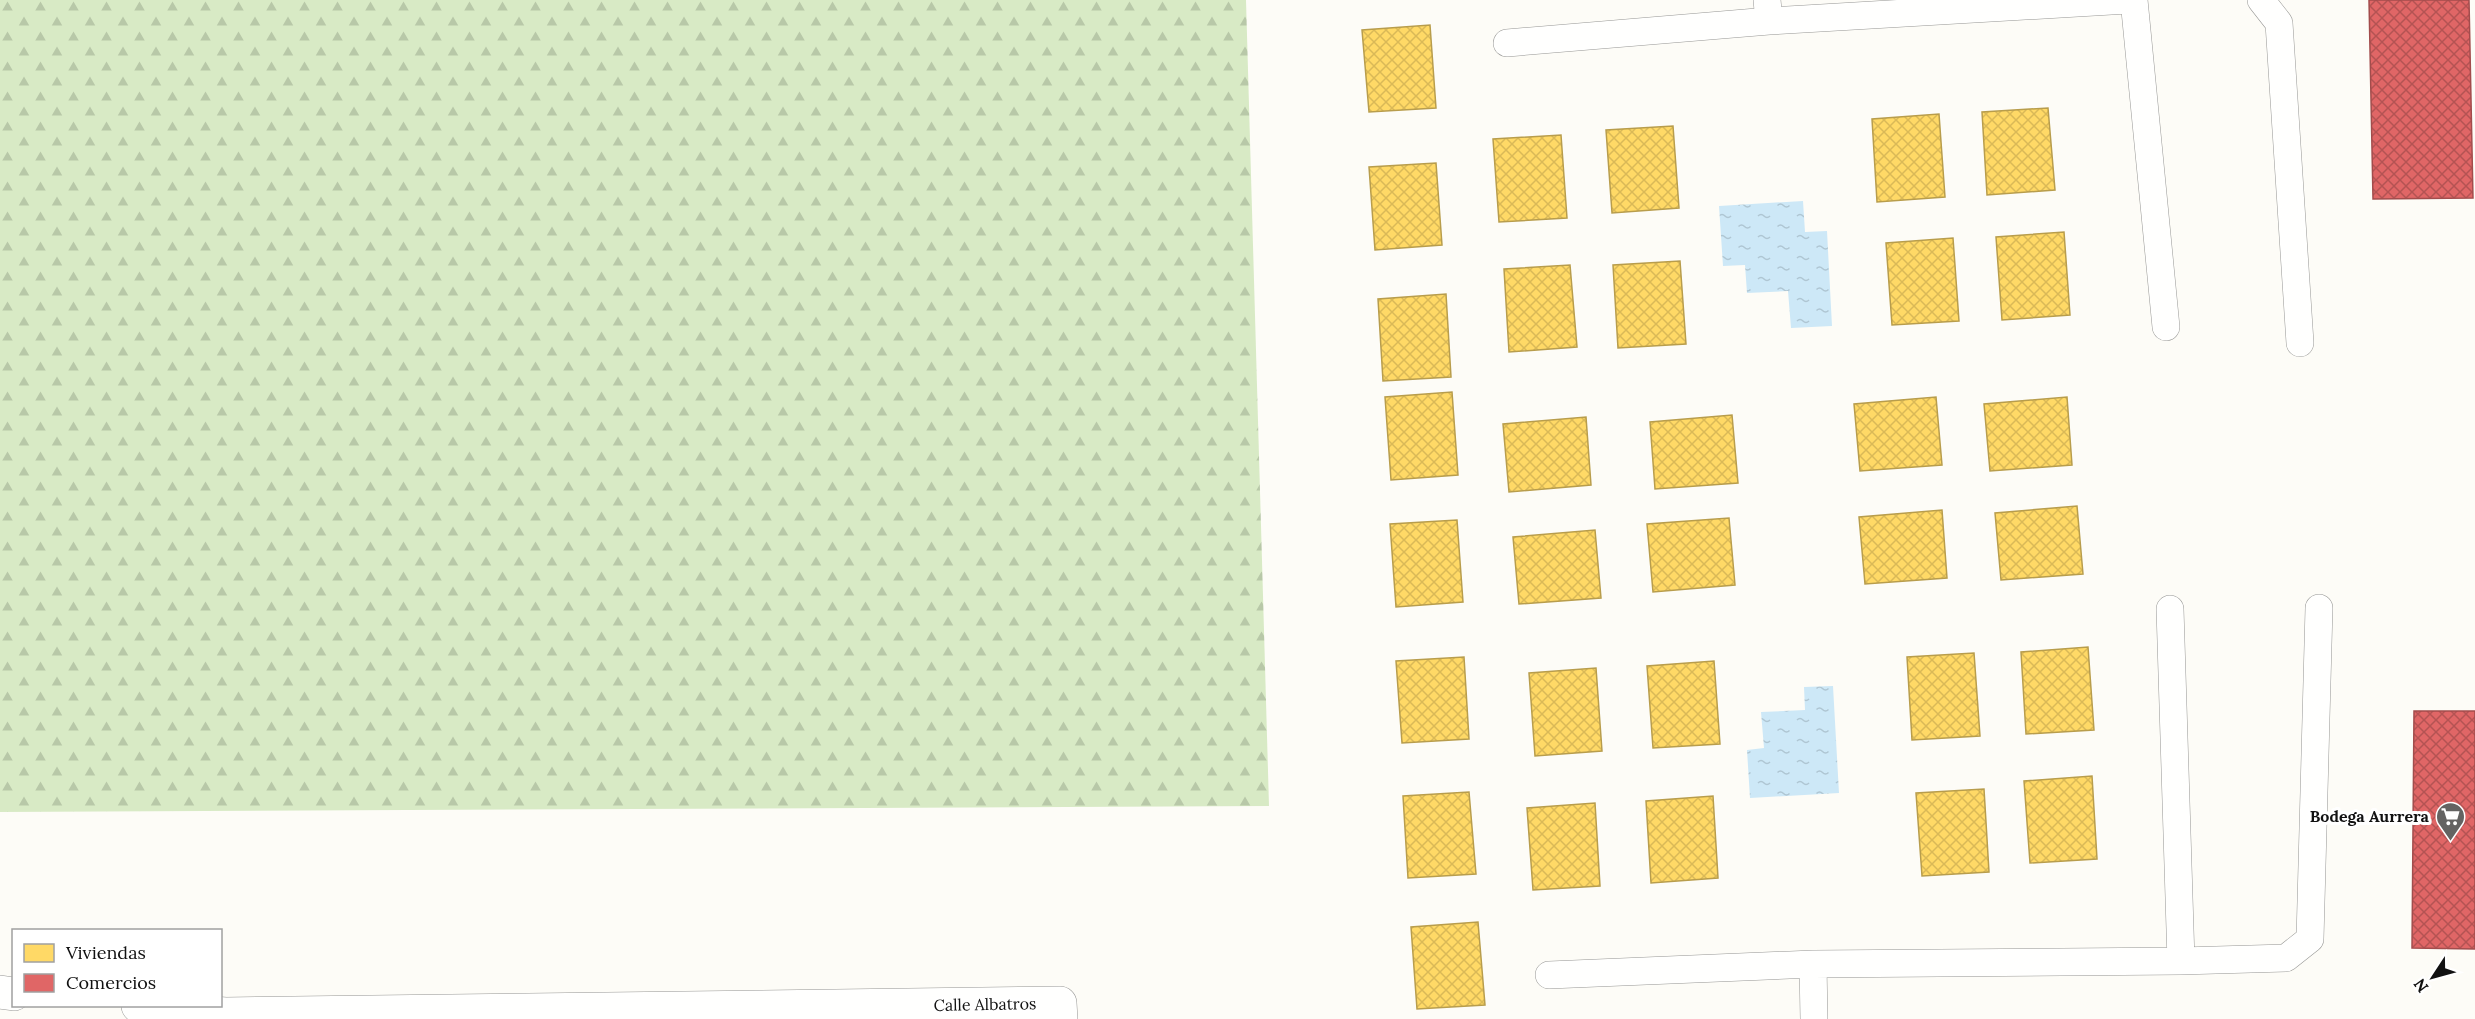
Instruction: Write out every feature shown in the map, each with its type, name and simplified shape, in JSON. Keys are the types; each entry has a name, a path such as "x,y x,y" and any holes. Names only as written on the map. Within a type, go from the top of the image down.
{"street":[{"name":"Calle Albatros","path":"154,1007 225,1016 1060,1003 1061,1019"}],"lane":[{"path":"1506,43 1768,11 2128,0"},
{"path":"2134,0 2166,327"},
{"path":"2261,0 2279,23 2300,343"},
{"path":"1549,975 1813,964 2286,958 2310,939 2319,608"},
{"path":"2170,609 2181,961"},
{"path":"1813,964 1814,1019"}],"green space":[{"path":"0,0 1246,0 1269,806 0,812"}],"water":[{"path":"1803,201 1805,232 1827,231 1832,326 1791,328 1788,291 1747,293 1745,265 1723,266 1719,206"},
{"path":"1833,686 1839,793 1750,798 1747,750 1764,748 1761,712 1805,710 1804,687"}],"building: Viviendas":[{"path":"1430,25 1436,108 1369,112 1362,30"},
{"path":"2048,108 2055,190 1987,195 1982,112"},
{"path":"1939,114 1945,197 1877,202 1872,119"},
{"path":"1673,126 1679,208 1612,213 1606,130"},
{"path":"1561,135 1567,218 1499,222 1493,139"},
{"path":"1436,163 1442,245 1375,250 1369,167"},
{"path":"2064,232 2070,315 2002,320 1996,237"},
{"path":"1953,238 1959,321 1892,325 1886,243"},
{"path":"1680,261 1686,344 1618,348 1613,265"},
{"path":"1570,265 1577,347 1509,352 1504,269"},
{"path":"1446,294 1451,377 1383,381 1378,299"},
{"path":"1452,392 1458,475 1391,480 1385,397"},
{"path":"1936,397 1942,465 1860,471 1854,404"},
{"path":"2067,397 2072,465 1990,471 1984,404"},
{"path":"1732,415 1738,483 1655,489 1650,422"},
{"path":"1586,417 1591,485 1509,492 1503,424"},
{"path":"2077,506 2083,574 2001,580 1995,513"},
{"path":"1942,510 1947,578 1865,584 1859,517"},
{"path":"1729,518 1735,585 1653,592 1647,524"},
{"path":"1457,520 1463,602 1396,607 1390,524"},
{"path":"1595,530 1601,598 1519,604 1513,537"},
{"path":"2088,647 2094,730 2026,734 2021,652"},
{"path":"1974,653 1980,736 1912,740 1907,657"},
{"path":"1464,657 1469,739 1402,743 1396,661"},
{"path":"1714,661 1720,744 1653,748 1647,666"},
{"path":"1596,668 1602,751 1535,756 1529,673"},
{"path":"2092,776 2097,859 2030,863 2024,781"},
{"path":"1984,789 1989,872 1922,876 1916,793"},
{"path":"1469,792 1476,874 1408,878 1403,796"},
{"path":"1713,796 1718,878 1651,883 1646,801"},
{"path":"1595,803 1600,886 1533,890 1527,808"},
{"path":"1478,922 1485,1005 1417,1009 1411,927"}],"building: Comercios":[{"path":"2369,0 2469,0 2473,198 2373,199"},
{"path":"2414,711 2475,711 2475,949 2412,948"}],"place":[{"name":"Bodega Aurrera","path":"2450,842"}]}
